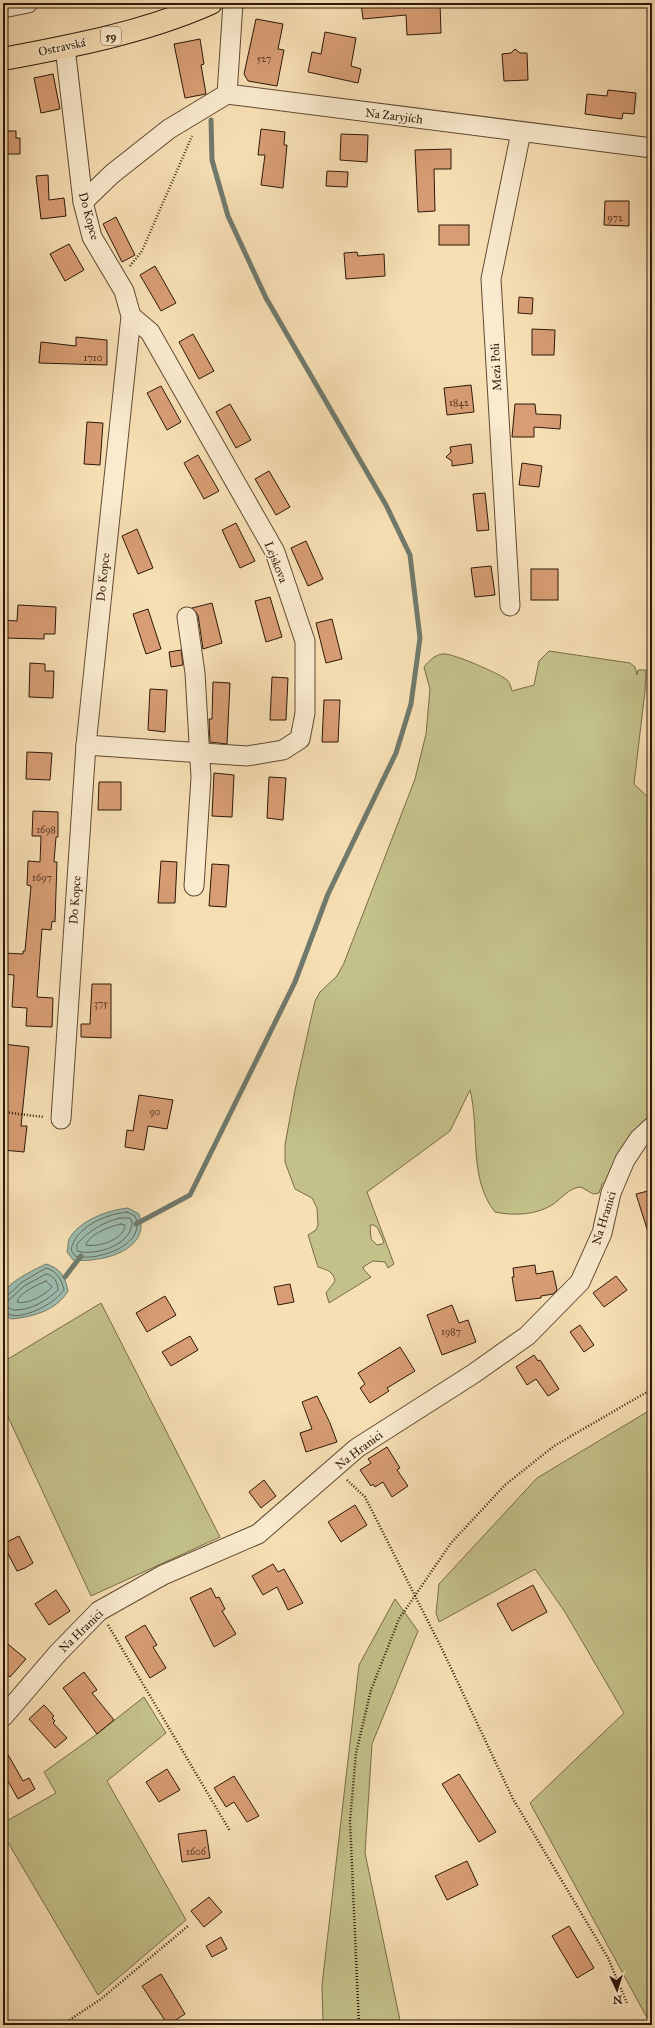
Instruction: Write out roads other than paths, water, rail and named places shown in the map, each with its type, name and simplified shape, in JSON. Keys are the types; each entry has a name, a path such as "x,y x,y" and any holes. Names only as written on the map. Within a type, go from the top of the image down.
{"main road":[{"name":"Ostravská","path":"3,59 65,47 154,25 211,3"}],"street":[{"path":"3,8 28,3"},
{"path":"82,202 112,174 169,129 227,94 233,3"},
{"name":"Do Kopce","path":"61,1119 86,745 131,316 124,291 92,237 82,202 65,47"},
{"name":"Na Zaryjích","path":"227,94 652,148"},
{"name":"Mezi Poli","path":"510,606 490,279 521,132"},
{"name":"Lejskova","path":"86,745 247,756 284,750 300,738 305,713 305,641 275,552 150,332 131,316"},
{"path":"187,617 195,673 201,777 194,886"},
{"name":"Na Hranici","path":"3,1717 58,1653 99,1611 164,1575 258,1534 357,1448 473,1374 527,1336 580,1282 602,1233 611,1193 625,1160 639,1139 652,1127"}],"water":[{"path":"128,1208 139,1214 141,1227 138,1237 131,1246 109,1257 73,1260 67,1252 69,1239 80,1226 103,1214"},
{"path":"46,1264 58,1270 65,1281 68,1291 63,1298 57,1304 35,1315 11,1319 3,1314 3,1295 6,1290 15,1281"}],"waterway":[{"path":"136,1224 190,1195 295,982 328,894 396,753 411,704 420,638 410,555 386,505 266,298 228,216 212,160 211,120"},
{"path":"65,1277 81,1256"}]}
